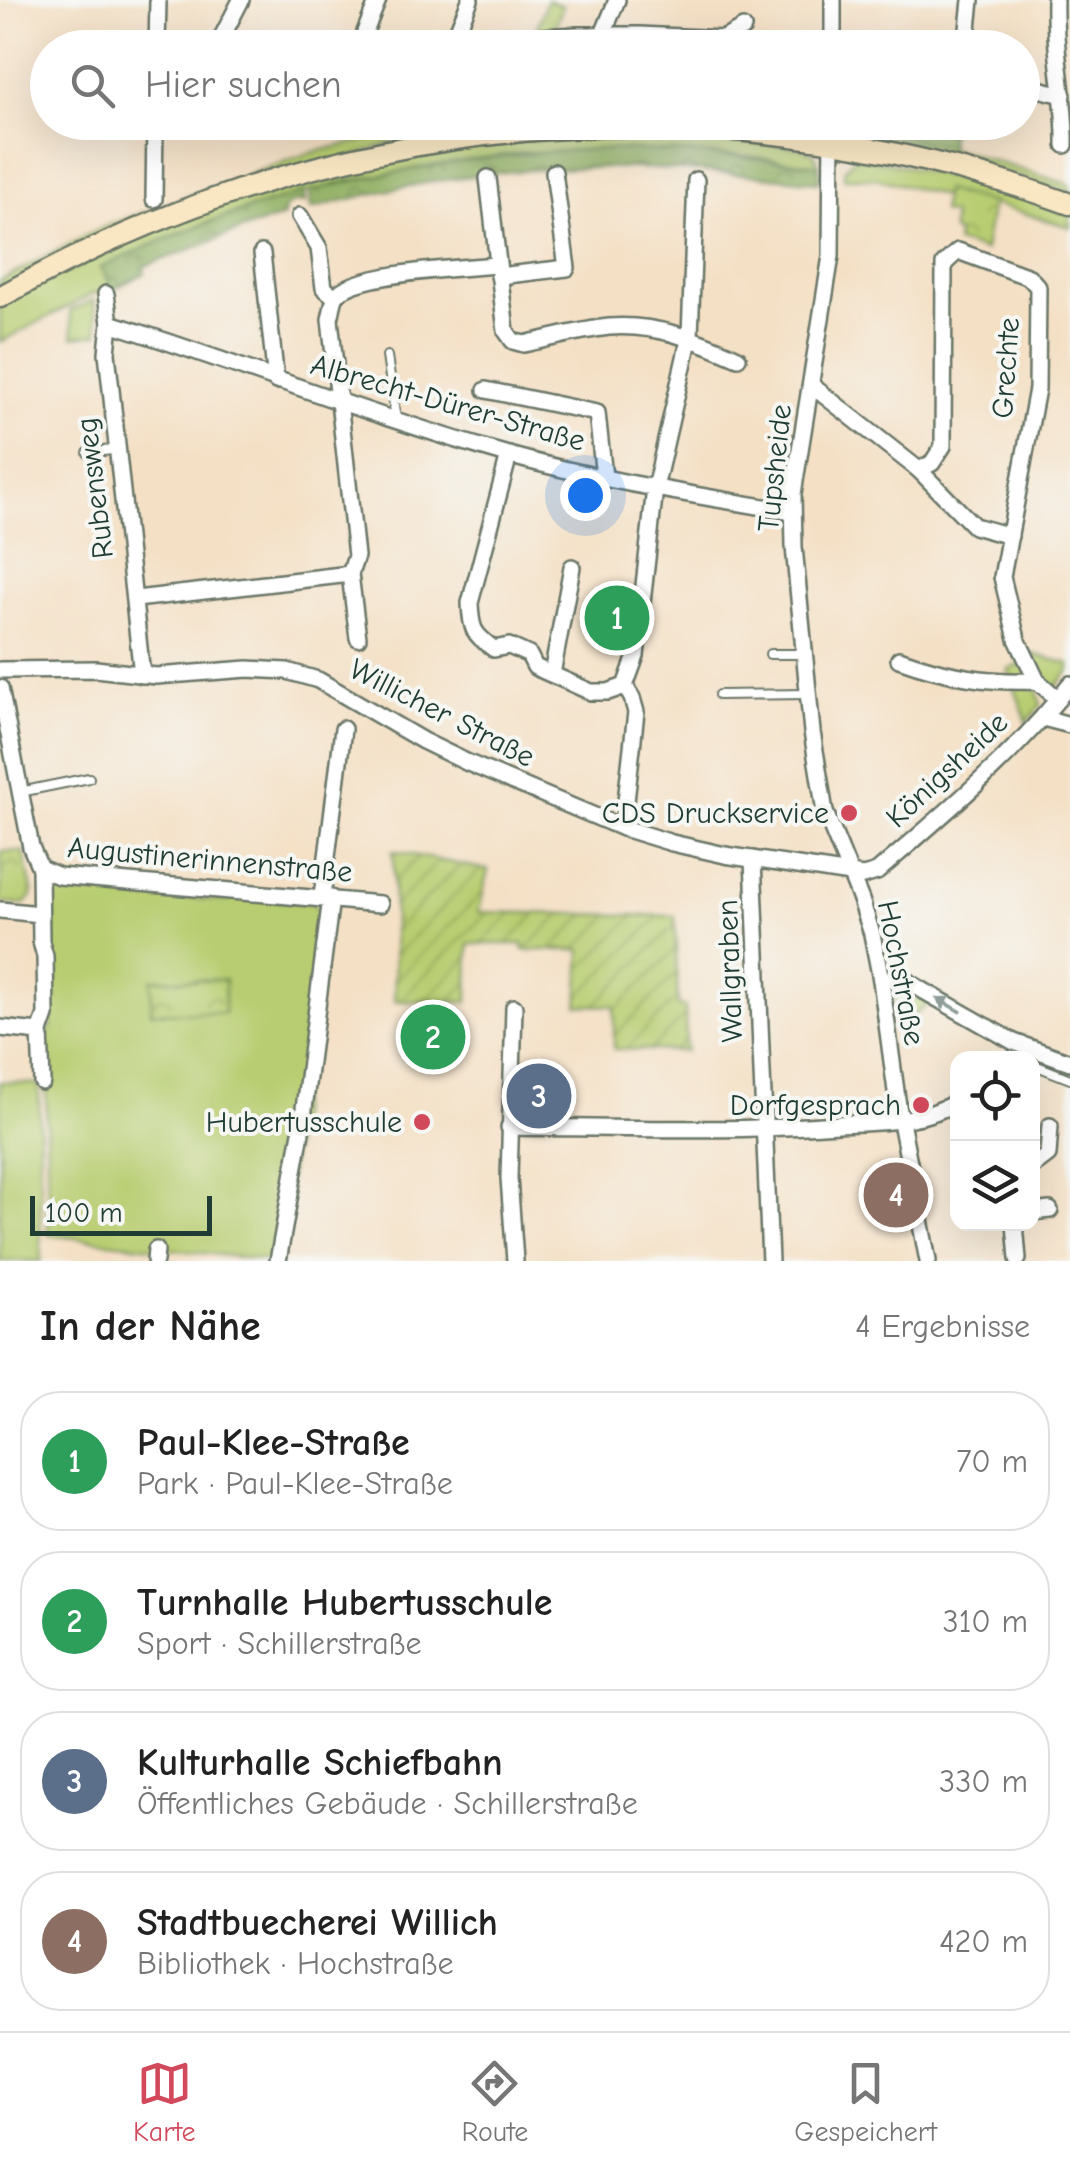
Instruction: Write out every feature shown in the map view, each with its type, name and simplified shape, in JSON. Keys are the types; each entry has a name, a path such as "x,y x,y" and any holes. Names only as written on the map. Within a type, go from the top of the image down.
{"main road":[{"path":"0,297 78,254 197,204 327,164 440,140"},
{"path":"860,140 1070,204"}],"street":[{"path":"157,30 158,0"},
{"path":"226,30 240,0"},
{"path":"455,30 470,0"},
{"path":"605,30 617,0"},
{"path":"833,0 833,30"},
{"path":"968,30 971,0"},
{"path":"1055,0 1066,118 1064,145"},
{"path":"366,30 371,2"},
{"path":"739,30 743,28"},
{"path":"1040,90 1063,95"},
{"path":"154,199 156,140"},
{"name":"Tupsheide","path":"832,140 832,256 792,512 808,694 825,812 850,874"},
{"path":"358,638 350,574 356,556 330,319 335,297 350,284 371,278 567,268 554,172"},
{"path":"488,178 506,331 513,341 524,344 610,327 635,328 690,336 738,358"},
{"path":"623,828 636,712 625,686 636,656 655,488 690,336 696,180"},
{"path":"300,216 319,248 324,288 335,297"},
{"name":"Grechte","path":"920,470 932,463 942,446 944,264 958,251 1029,277 1038,287 1037,389 1010,536"},
{"name":"Albrecht-Dürer-Straße","path":"262,253 276,381"},
{"name":"Rubensweg","path":"106,294 110,323 107,352 142,675"},
{"name":"Albrecht-Dürer-Straße","path":"110,323 340,403 509,455 655,488 792,512"},
{"path":"811,385 920,470 974,526 1010,536 1002,577 1017,640 1037,681 1058,699"},
{"name":"Albrecht-Dürer-Straße","path":"486,390 596,413 604,477"},
{"path":"509,455 470,603 476,636 494,649 509,646 519,650 529,655 535,666 590,692 608,692 625,686"},
{"path":"552,674 572,567"},
{"path":"136,599 350,574"},
{"path":"899,659 936,673 1005,682 1037,681"},
{"name":"Willicher Straße","path":"0,670 96,669 142,675 248,669 304,675 438,748 623,828 687,846 850,874"},
{"name":"Königsheide","path":"850,874 878,872 977,784 1043,718 1070,684"},
{"name":"Augustinerinnenstraße","path":"0,688 31,847 40,868 59,876 380,904"},
{"path":"1043,718 1070,725"},
{"path":"278,1261 309,1071 343,729"},
{"name":"Wallgraben","path":"753,859 770,1261"},
{"path":"40,868 40,942 45,956 46,1015 40,1032 42,1082"},
{"name":"Hochstraße","path":"850,874 872,934 900,1120 928,1261"},
{"path":"0,910 40,914"},
{"path":"881,980 901,978 1011,1051"},
{"path":"514,1007 510,1126 514,1261"},
{"path":"0,1028 40,1032"},
{"path":"1040,1057 1070,1062"},
{"path":"510,1126 764,1130 900,1120 950,1105"},
{"path":"1040,1160 1048,1155 1050,1126"},
{"path":"1040,1211 1050,1210"},
{"path":"1016,1231 1018,1259"}],"lane":[{"path":"388,356 396,420"},
{"path":"88,453 119,449"},
{"path":"770,654 804,654"},
{"path":"719,694 808,694"},
{"path":"20,792 89,778"},
{"path":"1040,1067 1070,1079"}],"green space":[{"path":"547,0 563,6 554,29 536,30"},
{"path":"365,140 403,140 0,288 0,281 99,229 306,154"},
{"path":"511,140 718,140 799,147 814,153 819,165 741,155 526,152 351,180 246,209 100,268 113,289 93,294 0,342 0,305 38,284 189,216 330,171"},
{"path":"886,140 914,140 949,147 1070,185 1070,193 955,156"},
{"path":"914,140 950,140 949,147"},
{"path":"597,149 819,165 820,180 637,168 529,170 419,184 311,209 310,191 381,175 488,158"},
{"path":"856,156 964,180 1044,205 1070,214 1070,227 945,190 943,196 876,178 844,178 844,170"},
{"path":"944,190 992,203 984,251 956,243 952,214 941,212"},
{"path":"304,192 305,203 290,204 283,217 143,267 145,273 113,289 100,268 200,226"},
{"path":"94,300 98,334 73,337 70,311"},
{"path":"604,592 626,597 625,602 635,605 632,643 594,634"},
{"path":"606,600 634,606 629,636 600,630"},
{"path":"1032,654 1070,664 1070,670 1057,686 1048,685"},
{"path":"1022,664 1041,705 1027,722 1008,669"},
{"path":"2,851 24,852 33,895 24,905 0,903"},
{"path":"393,851 488,870 479,912 675,916 678,1006 685,1007 686,1051 614,1049 614,1006 578,1005 581,950 524,950 523,944 469,944 468,1002 395,1001"},
{"path":"44,878 59,885 145,891 149,895 313,903 322,914 287,1192 277,1190 273,1206 279,1216 273,1261 48,1235 45,1033 51,1028 51,947 44,946"},
{"path":"152,979 225,980 224,1013 151,1012"},
{"path":"902,991 929,1003 915,1015 897,1020 895,997"},
{"path":"0,1082 39,1084 41,1261 0,1261"}],"place":[{"name":"Paul-Klee-Straße","path":"617,618"},
{"name":"CDS Druckservice","path":"849,813"},
{"name":"Turnhalle Hubertusschule","path":"433,1037"},
{"name":"Kulturhalle Schiefbahn","path":"539,1096"},
{"name":"Dorfgesprach","path":"921,1105"},
{"name":"Hubertusschule","path":"422,1122"},
{"name":"Stadtbuecherei Willich","path":"896,1195"}]}
